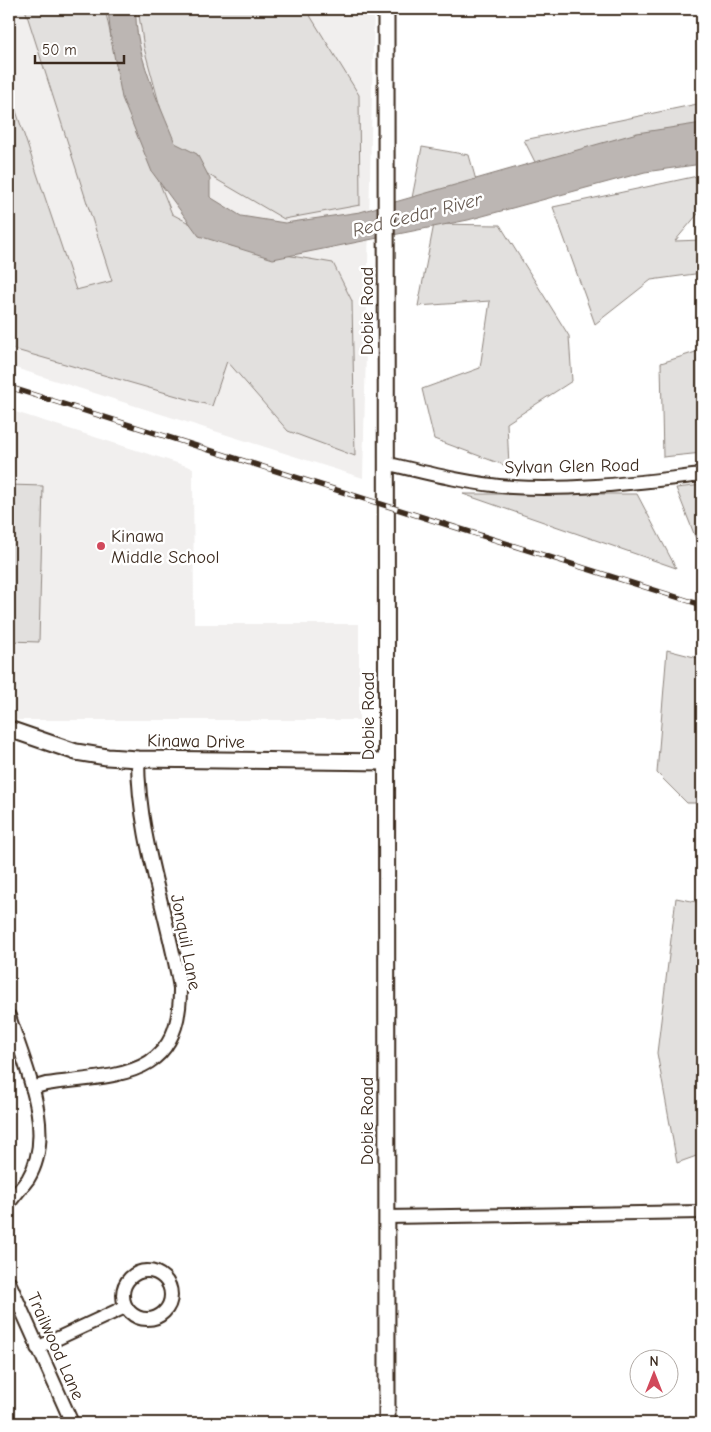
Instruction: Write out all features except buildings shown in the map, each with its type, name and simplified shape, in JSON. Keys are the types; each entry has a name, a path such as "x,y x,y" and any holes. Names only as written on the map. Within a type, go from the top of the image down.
{"street":[{"name":"Dobie Road","path":"386,9 385,463 387,762 385,912 387,1423"},
{"name":"Sylvan Glen Road","path":"385,463 460,479 512,487 584,486 702,475"},
{"name":"Kinawa Drive","path":"9,729 76,752 107,758 138,760 387,762"},
{"name":"Jonquil Lane","path":"32,1088 46,1084 132,1071 151,1062 164,1049 174,1031 180,1003 180,988 142,818 138,760"},
{"path":"9,1016 32,1088 37,1110 40,1142 37,1157 28,1178 9,1203"},
{"path":"386,1217 702,1212"},
{"name":"Trailwood Lane","path":"9,1282 72,1423"},
{"path":"37,1348 125,1307"}],"shaded area":[{"path":"9,9 374,9 363,478 9,366"},
{"path":"25,9 105,9 123,92 172,214 232,246 333,263 352,301 355,456 288,431 227,361 212,406 9,348 9,90 76,290 112,281"},
{"path":"138,9 306,9 359,95 360,205 284,219 173,154 144,48"},
{"path":"702,103 702,125 537,166 524,140"},
{"path":"422,147 469,155 477,184 412,198"},
{"path":"702,175 702,209 675,241 702,240 702,273 651,280 595,324 553,207"},
{"path":"434,224 500,225 569,336 572,381 507,423 509,467 434,439 422,389 480,368 490,301 418,306"},
{"path":"702,350 702,453 663,457 661,363"},
{"name":"Kinawa Middle School","path":"9,410 193,468 194,624 359,624 359,720 9,720"},
{"path":"9,485 43,486 39,642 9,641"},
{"path":"702,485 702,554 676,488"},
{"path":"463,494 637,494 676,568"},
{"path":"667,650 702,659 702,803 687,803 657,773"},
{"path":"676,898 702,903 702,1154 677,1163 657,1053"}],"water":[{"name":"Red Cedar River","path":"108,9 136,9 136,26 143,60 175,143 197,154 210,179 210,197 241,216 285,223 360,212 637,133 702,123 702,164 645,172 468,220 273,259 199,236 152,172 122,98 111,39"}],"railway":[{"path":"9,387 702,605"}],"place":[{"name":"Kinawa Middle School","path":"101,546"}]}
